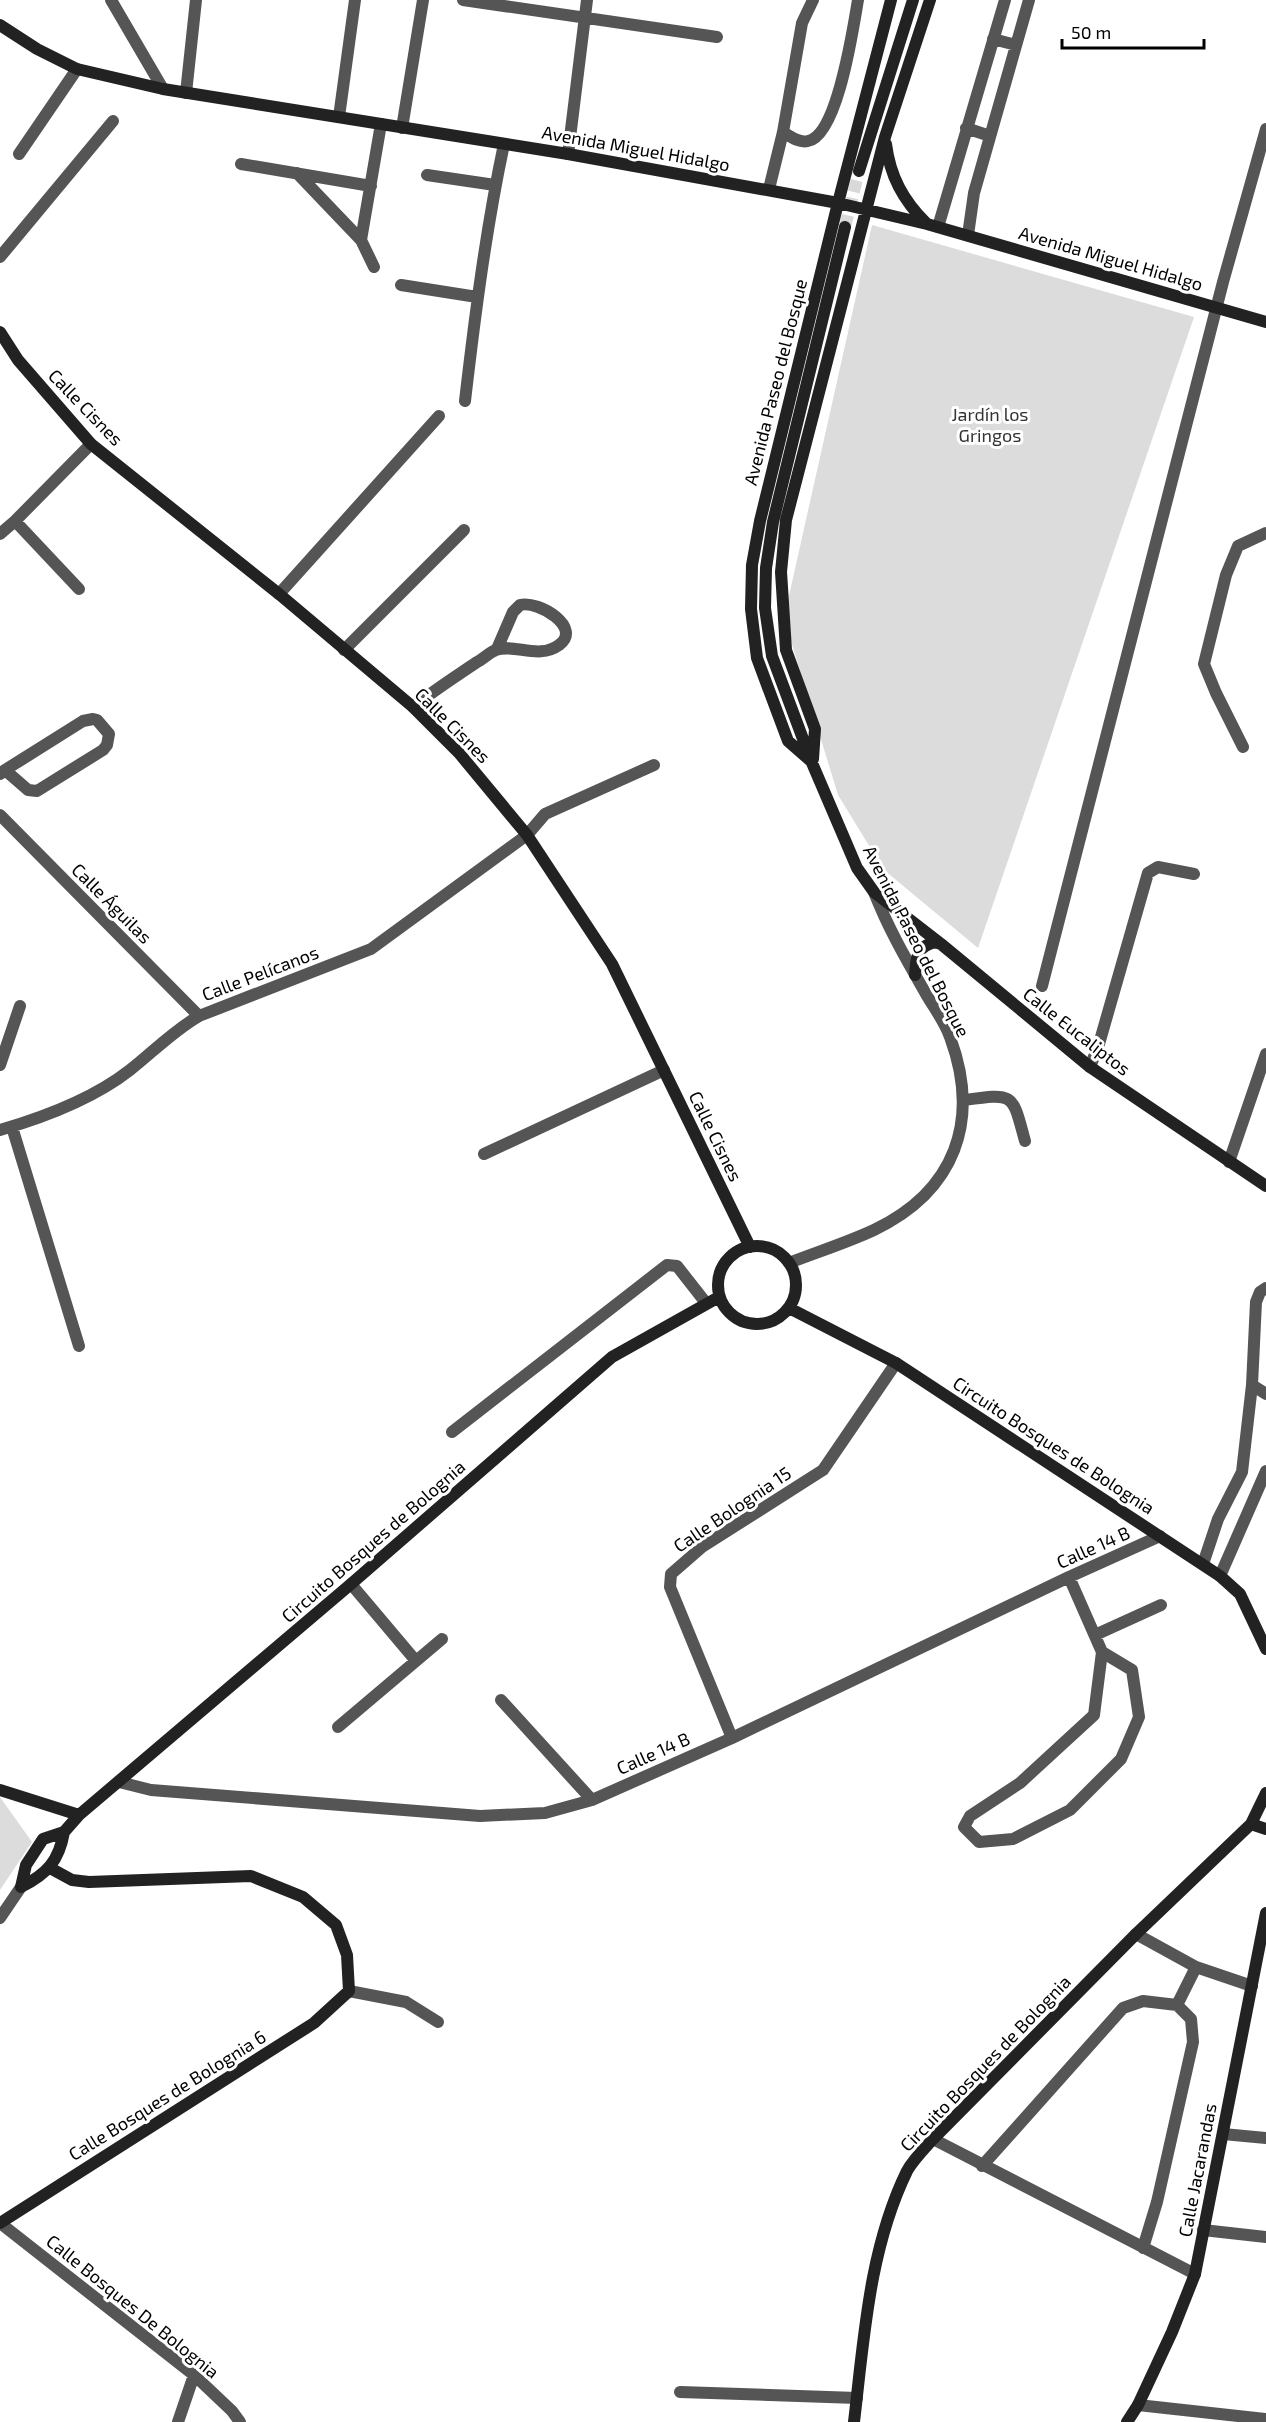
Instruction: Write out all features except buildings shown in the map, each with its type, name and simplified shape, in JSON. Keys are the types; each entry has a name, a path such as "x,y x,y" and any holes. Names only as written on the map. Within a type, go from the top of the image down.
{"main road":[{"name":"Avenida Paseo del Bosque","path":"874,892 857,868 813,763 788,741 757,658 751,609 752,566 760,521 838,203 891,0"},
{"path":"860,171 913,0"},
{"name":"Avenida Paseo del Bosque","path":"813,763 815,729 786,650 781,572 786,520 885,137 930,0"},
{"name":"Avenida Miguel Hidalgo","path":"0,25 37,49 77,69 163,89 568,154 769,189 867,209 968,235 1266,322"},
{"path":"885,137 893,176 901,193 913,210 932,225"},
{"path":"813,763 772,656 765,608 766,568 773,522 845,227"},
{"name":"Calle Cisnes","path":"0,332 18,360 91,444 279,594 412,707 459,753 527,835 612,963 750,1247"},
{"name":"Calle Eucaliptos","path":"874,892 1090,1067 1266,1186"},
{"path":"915,975 918,953 925,945 935,942 941,944"},
{"path":"761,1246 771,1249 789,1263 796,1286 789,1308 780,1317 768,1323 755,1325 742,1322 730,1315 719,1297 717,1284 723,1264 740,1250 761,1246"},
{"name":"Circuito Bosques de Bolognia","path":"21,1887 26,1865 44,1839 64,1832 79,1815 351,1584 612,1356 719,1297"},
{"name":"Circuito Bosques de Bolognia","path":"789,1308 896,1362 1220,1576 1240,1594 1266,1649"},
{"path":"0,1790 79,1815"},
{"name":"Circuito Bosques de Bolognia","path":"854,2422 873,2272 887,2223 908,2169 933,2139 1136,1934 1251,1824 1266,1793"},
{"path":"1251,1824 1266,1829"},
{"name":"Circuito Bosques de Bolognia","path":"21,1887 38,1879 50,1868 61,1849 64,1832"},
{"path":"50,1868 72,1880 89,1882 251,1876 303,1897 336,1925 347,1955 349,1991"},
{"name":"Calle Jacarandas","path":"1127,2422 1138,2405 1172,2332 1195,2274 1252,1986 1263,1943 1266,1913"},
{"name":"Calle Bosques de Bolognia 6","path":"0,2223 314,2023 349,1991"}],"street":[{"path":"111,0 163,89"},
{"path":"186,93 196,0"},
{"path":"339,117 355,0"},
{"path":"402,128 423,0"},
{"path":"463,0 717,37"},
{"path":"568,154 587,0"},
{"path":"769,189 783,132 802,22 813,0"},
{"path":"783,132 801,142 811,141 824,130 844,76 858,0"},
{"path":"932,225 966,128 1005,0"},
{"path":"968,235 974,193 1029,0"},
{"path":"993,39 1016,45"},
{"path":"19,153 77,69"},
{"path":"0,256 113,121"},
{"path":"362,240 381,124"},
{"path":"966,128 990,136"},
{"path":"1042,986 1217,307 1266,129"},
{"path":"465,401 477,297 504,144"},
{"path":"241,164 371,186"},
{"path":"297,173 362,240 374,267"},
{"path":"427,175 495,185"},
{"path":"401,285 477,297"},
{"path":"279,594 440,416"},
{"path":"0,534 91,444"},
{"path":"15,521 79,590"},
{"path":"344,650 464,530"},
{"path":"1243,747 1204,664 1226,575 1238,546 1266,533"},
{"path":"412,707 497,649 513,612 520,605 530,604 550,610 565,631 562,644 542,652 497,649"},
{"path":"87,719 97,720 109,734 107,745 103,750 37,791 28,790 3,772 87,719"},
{"name":"Calle Pelícanos","path":"6,1129 76,1103 128,1071 181,1026 199,1016 371,949 527,835 545,814 654,765"},
{"name":"Calle Águilas","path":"0,815 199,1016"},
{"path":"1090,1067 1099,1044 1148,873 1158,867 1194,874"},
{"name":"Avenida Paseo del Bosque","path":"789,1263 875,1229 914,1205 941,1176 958,1144 964,1100 960,1073 950,1036 888,928 874,892"},
{"path":"0,1065 20,1006"},
{"path":"1229,1162 1266,1053"},
{"path":"484,1154 664,1070"},
{"path":"964,1100 1000,1096 1010,1099 1015,1107 1024,1141"},
{"path":"6,1129 79,1346"},
{"path":"452,1432 666,1265 677,1266 706,1303"},
{"path":"1203,1564 1218,1519 1242,1472 1252,1385 1256,1302 1260,1292 1266,1288"},
{"name":"Calle Bolognia 15","path":"732,1738 670,1587 671,1574 702,1547 823,1470 896,1362"},
{"path":"1252,1385 1266,1394"},
{"path":"1220,1576 1266,1471"},
{"name":"Calle 14 B","path":"119,1782 151,1790 480,1816 545,1813 592,1800 732,1738 1160,1536"},
{"path":"1069,1577 1102,1652 1094,1715 1020,1783 970,1816 964,1827 979,1842 1014,1839 1070,1810 1121,1759 1139,1717 1132,1670 1102,1652"},
{"path":"351,1584 416,1661"},
{"path":"1095,1635 1161,1605"},
{"path":"338,1727 442,1639"},
{"path":"501,1700 592,1800"},
{"name":"Circuito Bosques de Bolognia","path":"0,1918 21,1887"},
{"path":"1136,1934 1196,1967 1252,1986"},
{"path":"1177,2005 1196,1967"},
{"path":"349,1991 406,2002 438,2022"},
{"path":"982,2166 1123,2008 1143,2001 1177,2005 1191,2019 1193,2042 1157,2202 1143,2248"},
{"path":"1223,2134 1266,2138"},
{"path":"933,2139 1195,2274"},
{"name":"Calle Bosques De Bolognia","path":"0,2223 194,2376 232,2411 240,2422"},
{"path":"1203,2230 1266,2237"},
{"path":"178,2422 194,2376"},
{"path":"680,2392 857,2398"},
{"path":"1138,2405 1265,2419"}],"green space":[{"name":"Jardín los Gringos","path":"872,225 1194,317 978,948 884,870 838,795 784,618"},
{"path":"0,1797 32,1842 0,1890"}],"tunnel":[{"path":"845,227 859,171"}]}
